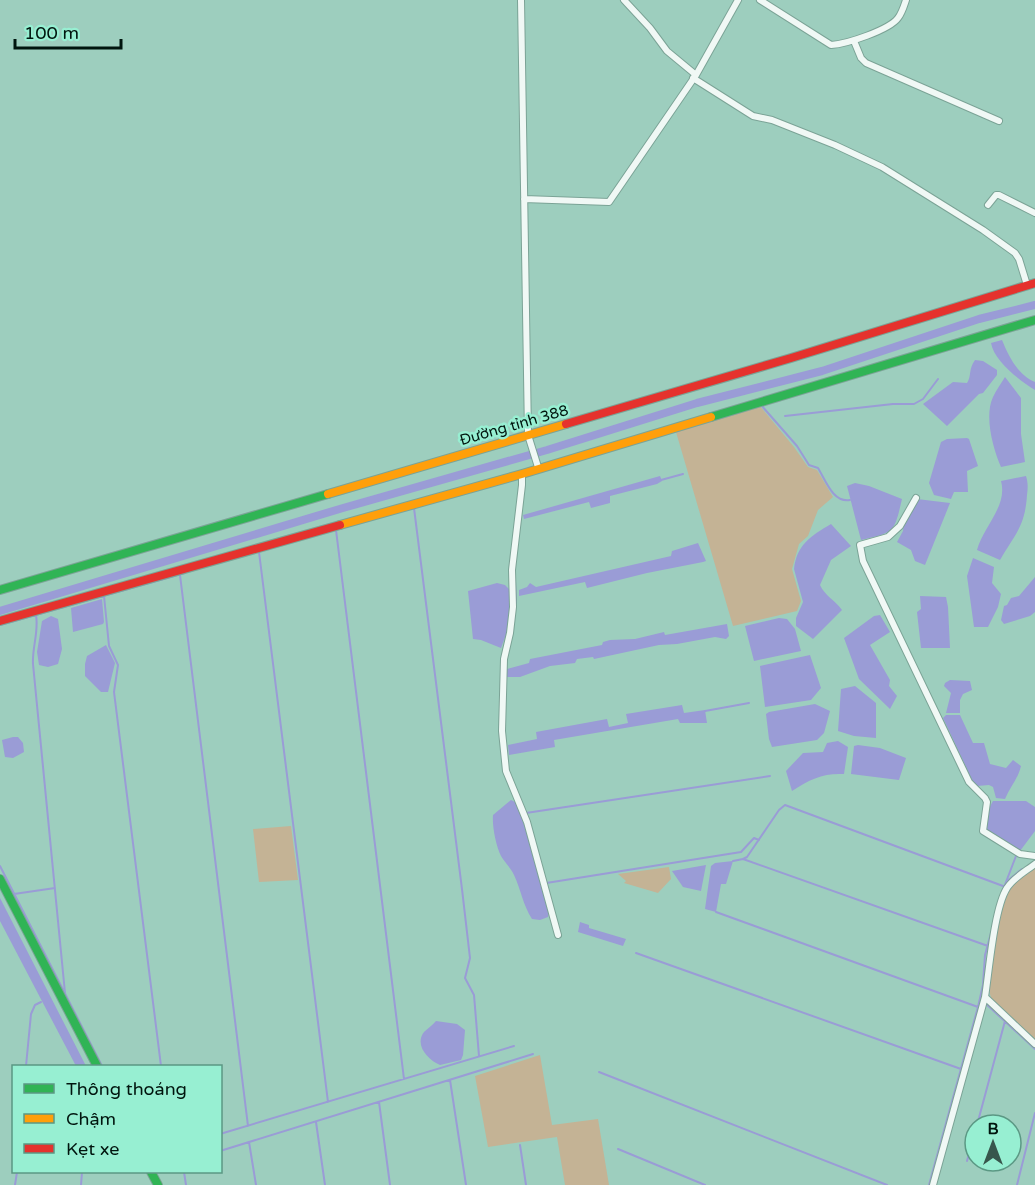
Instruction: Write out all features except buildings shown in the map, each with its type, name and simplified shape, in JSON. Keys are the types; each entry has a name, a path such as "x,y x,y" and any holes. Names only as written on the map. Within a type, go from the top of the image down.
{"street":[{"path":"521,0 529,437 538,468"},
{"path":"624,0 650,28 667,51 694,76 753,116 772,120 882,166 1015,253 1031,284"},
{"path":"760,0 829,45 854,41 896,21 906,0"},
{"path":"524,199 609,202 694,76 735,1"},
{"path":"854,41 861,58 866,63 999,121"},
{"path":"988,205 998,195 1035,213"},
{"name":"Đường tỉnh 388","path":"0,590 529,437 1031,284"},
{"path":"0,621 522,474 1035,320"},
{"path":"522,474 512,570 513,607 504,659 503,740 507,771 527,822 558,935"},
{"path":"916,498 900,526 888,537 860,545 863,561 969,782 987,802 982,831 1020,854 1035,856"},
{"path":"933,1185 985,997 990,956 1005,892 1012,882 1035,864"},
{"path":"0,879 96,1065"},
{"path":"985,997 1035,1044"}],"shaded area":[{"path":"760,406 808,467 817,470 833,497 818,510 808,536 799,544 792,569 801,601 797,611 733,626 676,432"},
{"path":"291,826 298,880 259,882 253,829"},
{"path":"1035,866 1035,1042 994,1003 990,993 989,965 1006,892 1011,885"},
{"path":"669,867 671,879 658,893 624,883 626,881 618,874"},
{"path":"540,1055 552,1125 598,1119 609,1185 565,1185 557,1137 488,1147 475,1076"}],"water":[{"path":"1002,340 1019,370 1035,382 1035,390 997,357 991,343"},
{"path":"975,360 983,361 997,370 997,375 983,393 979,394 947,426 923,404 953,382 967,383"},
{"path":"1005,377 1021,398 1021,434 1025,462 1001,467 993,442 989,413 993,397"},
{"path":"967,438 978,466 967,471 968,492 954,492 951,499 934,495 929,483 941,442 947,439"},
{"path":"660,476 662,481 657,484 610,496 610,503 591,508 589,502 524,519 523,515"},
{"path":"1026,476 1028,490 1024,515 1000,560 977,550 998,508 1002,490 1001,481"},
{"path":"855,483 902,499 897,519 887,532 861,540 847,486"},
{"path":"917,499 950,503 925,565 915,561 911,550 897,542 903,531 904,522"},
{"path":"831,524 851,546 831,560 820,585 842,610 813,639 796,626 796,618 803,602 794,569 798,553 806,542"},
{"path":"698,543 706,561 587,588 585,582 519,596 519,590 530,583 536,587 671,556 672,551"},
{"path":"973,558 994,567 992,583 1001,594 998,607 988,627 974,627 967,576"},
{"path":"1035,577 1035,612 1030,616 1004,624 1001,620 1004,606 1011,598 1019,596"},
{"path":"497,583 505,585 511,591 507,632 501,648 473,639 468,591"},
{"path":"920,596 946,597 950,648 921,648 917,612 921,609"},
{"path":"102,599 103,624 73,632 71,608"},
{"path":"880,615 890,632 870,645 890,680 889,686 897,696 890,709 859,679 844,638 874,616"},
{"path":"51,616 58,619 62,649 58,664 48,667 39,665 37,652 42,621"},
{"path":"779,618 787,619 795,629 801,651 754,661 745,626"},
{"path":"727,624 729,636 726,639 715,637 659,645 594,659 593,657 577,659 575,663 550,666 520,677 507,677 507,669 529,663 530,659 602,645 603,642 610,640 635,639 664,632 665,635"},
{"path":"106,645 115,663 108,692 101,692 85,676 85,664 87,656"},
{"path":"810,655 821,688 811,700 765,707 760,666"},
{"path":"950,680 970,681 972,690 963,694 960,700 960,713 946,713 951,693 944,686"},
{"path":"855,686 876,703 876,738 854,736 838,731 841,689"},
{"path":"815,704 830,711 824,733 817,740 772,747 766,714"},
{"path":"682,705 684,713 705,710 707,723 680,723 678,719 554,740 555,747 509,755 508,745 537,739 536,732 607,719 609,727 628,723 626,714"},
{"path":"946,715 960,715 973,743 984,743 990,764 1006,768 1013,760 1021,766 1005,799 996,798 993,787 977,786 973,782 943,718"},
{"path":"18,737 23,743 24,752 13,758 5,757 2,740"},
{"path":"838,741 848,747 844,774 817,778 792,791 786,771 803,753 823,752 827,743"},
{"path":"854,746 880,748 906,758 899,780 851,774"},
{"path":"511,800 515,802 521,814 549,913 548,917 540,920 532,919 529,914 514,875 501,856 496,842 493,815"},
{"path":"993,801 1026,801 1035,807 1035,831 1020,851 987,832 987,816"},
{"path":"733,861 726,884 721,884 716,912 705,909 711,866 715,863"},
{"path":"706,865 701,891 683,887 672,871"},
{"path":"0,898 85,1065 75,1065 0,921"},
{"path":"580,922 589,925 589,928 626,939 623,946 578,932"},
{"path":"436,1021 457,1024 465,1030 461,1060 440,1065 424,1052 421,1037"}],"waterway":[{"path":"0,611 343,508 547,450 697,403 822,371 979,319 1035,305"},
{"path":"785,416 893,404 914,404 923,399 938,379"},
{"path":"761,405 797,446 809,465 818,468 835,495 844,500 850,500"},
{"path":"661,480 683,474"},
{"path":"414,508 470,958 465,978 474,995 479,1056"},
{"path":"336,530 404,1079"},
{"path":"259,552 328,1102"},
{"path":"0,625 185,573"},
{"path":"180,575 248,1126"},
{"path":"515,582 516,603"},
{"path":"104,596 109,646 118,665 114,692 161,1065"},
{"path":"36,615 33,664 65,993"},
{"path":"705,711 749,703"},
{"path":"526,813 770,776"},
{"path":"988,946 743,859 747,857 779,810 785,805 1003,886"},
{"path":"540,884 741,852 754,838 759,840"},
{"path":"1001,895 1016,856"},
{"path":"733,861 743,859"},
{"path":"0,866 101,1065"},
{"path":"1006,882 1022,869"},
{"path":"14,894 55,888"},
{"path":"716,912 978,1007"},
{"path":"929,1185 978,1007 983,985 985,955 991,933"},
{"path":"636,953 961,1069"},
{"path":"26,1065 31,1014 35,1005 41,1002"},
{"path":"984,1002 1035,1049"},
{"path":"980,1113 1005,1021"},
{"path":"222,1133 514,1046"},
{"path":"222,1150 533,1054"},
{"path":"599,1072 887,1185"},
{"path":"450,1080 466,1185"},
{"path":"379,1102 390,1185"},
{"path":"1017,1185 1035,1113"},
{"path":"316,1122 325,1185"},
{"path":"249,1142 256,1185"},
{"path":"520,1145 526,1185"},
{"path":"618,1149 705,1185"},
{"path":"15,1185 17,1173"},
{"path":"81,1185 82,1173"},
{"path":"184,1173 186,1185"}],"traffic: fast":[{"path":"711,417 1035,320"},
{"path":"0,590 328,494"},
{"path":"0,879 96,1065"},
{"path":"152,1173 158,1185"}],"traffic: slow":[{"path":"340,525 522,474 711,417"},
{"path":"328,494 566,424"}],"traffic: jam":[{"path":"566,424 1035,283"},
{"path":"0,621 340,525"}]}
